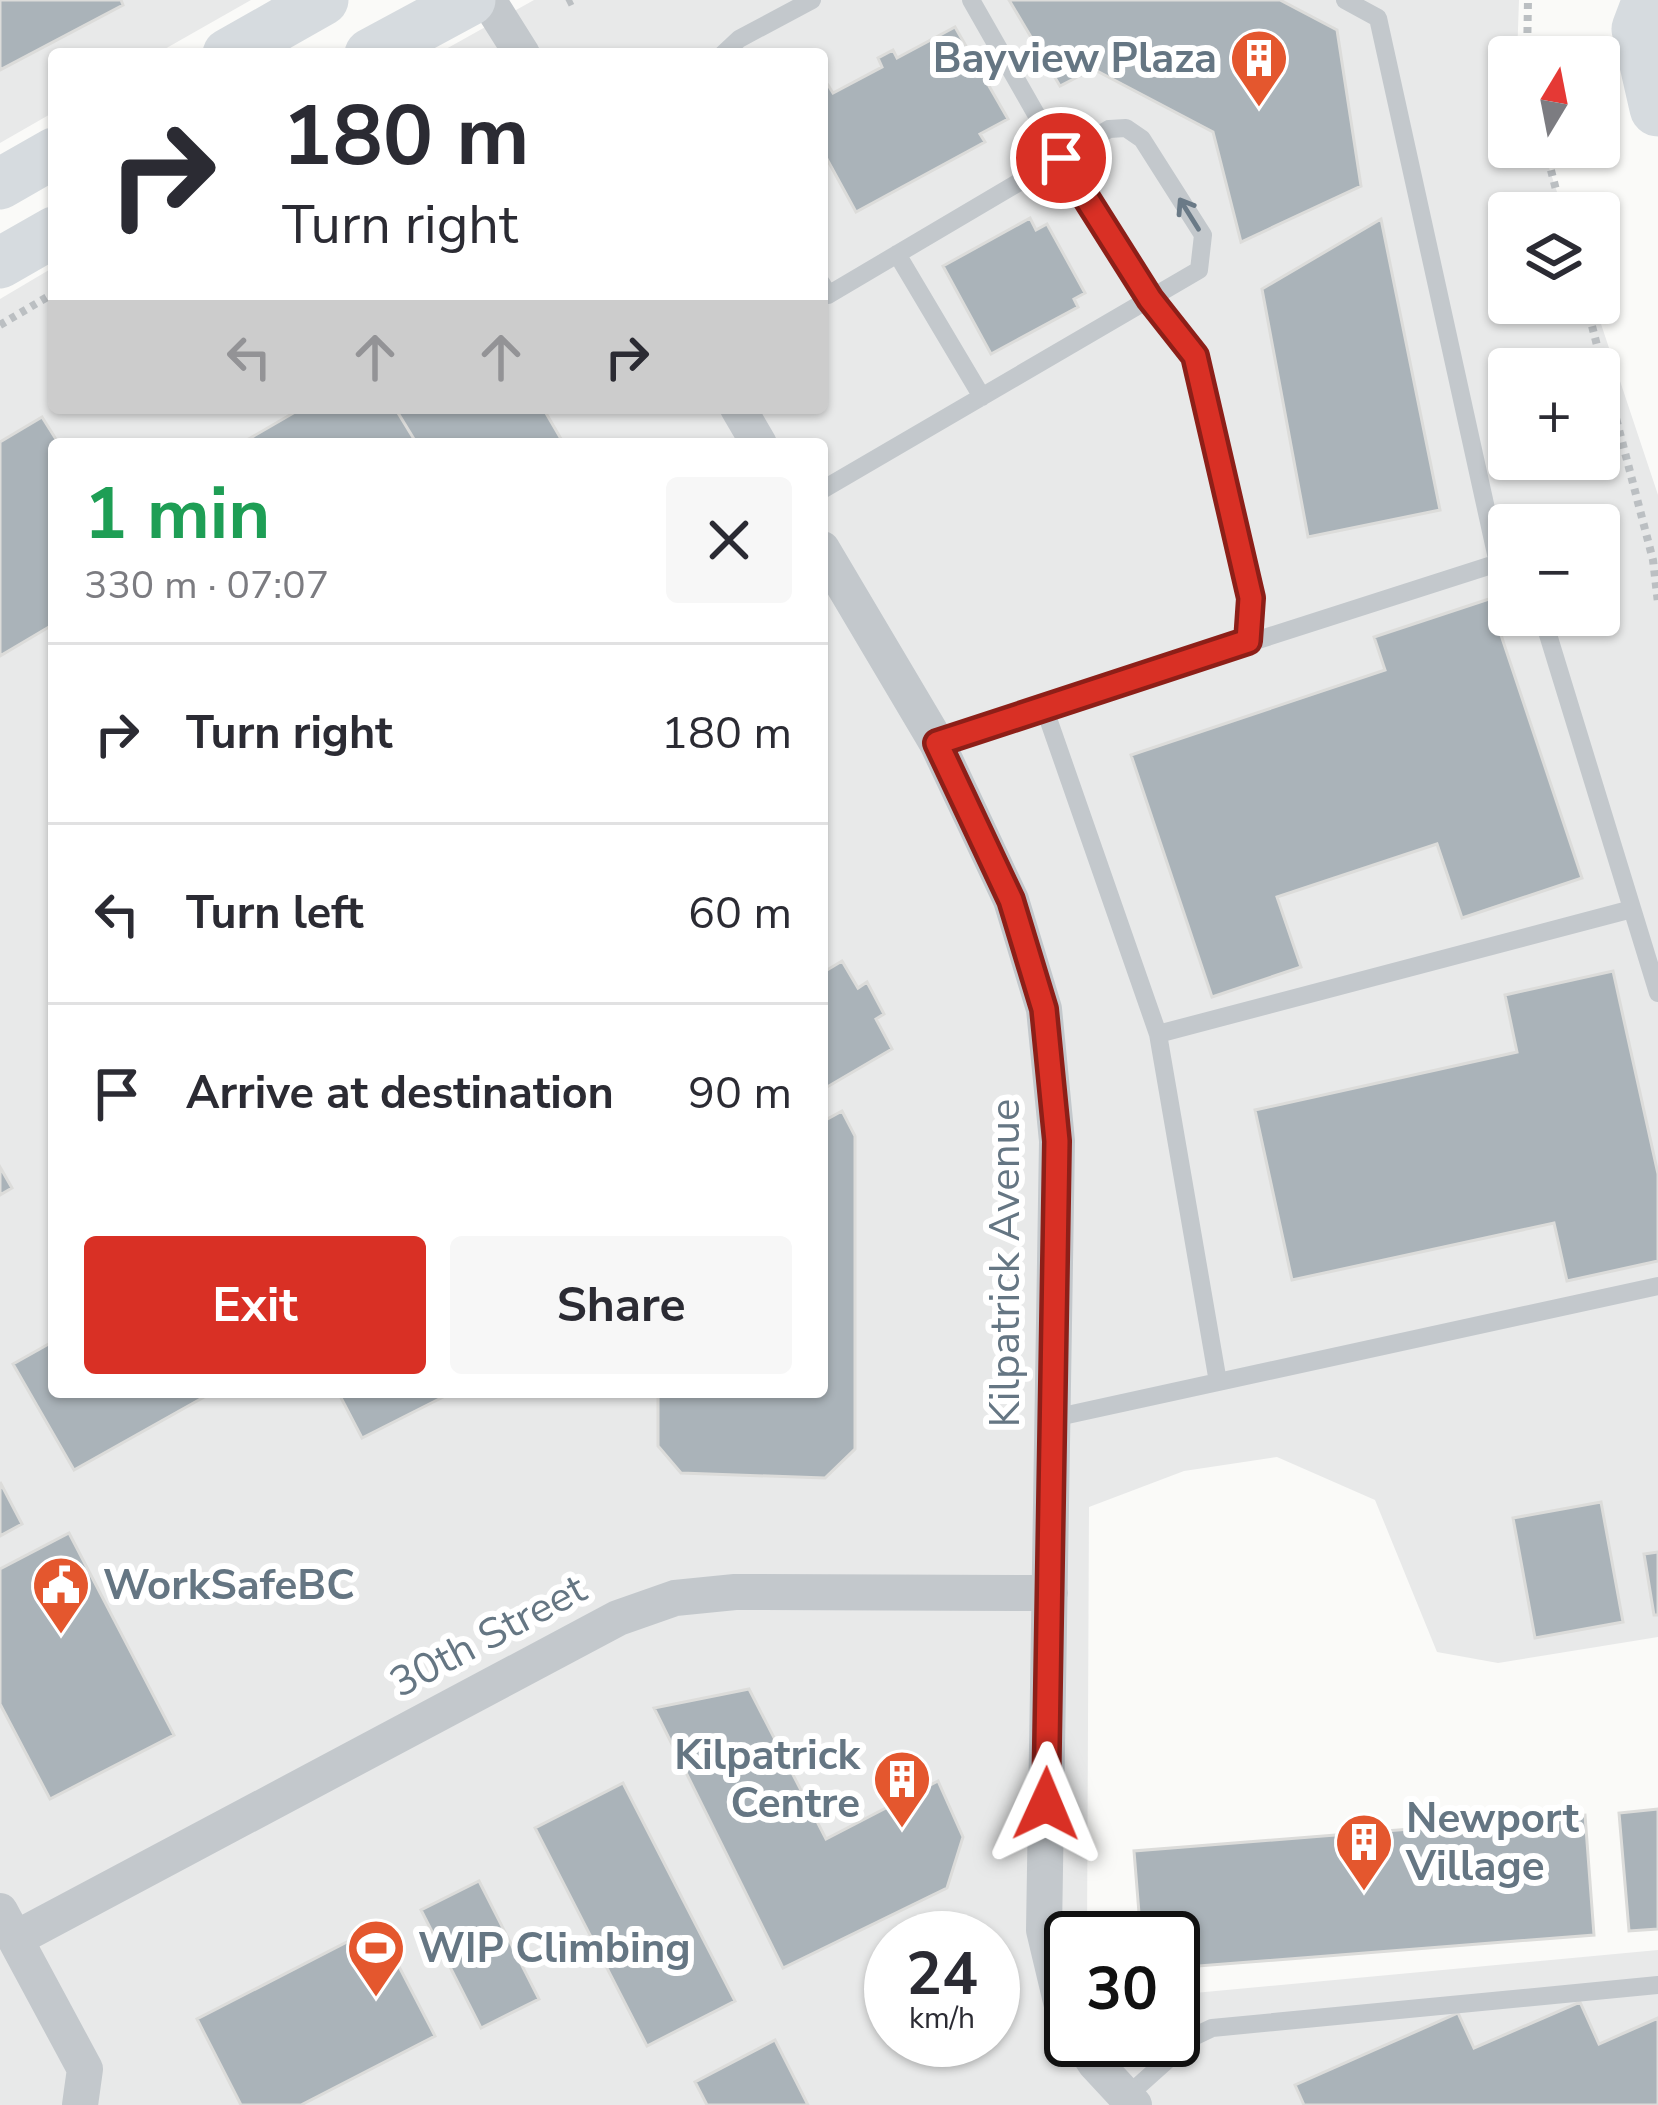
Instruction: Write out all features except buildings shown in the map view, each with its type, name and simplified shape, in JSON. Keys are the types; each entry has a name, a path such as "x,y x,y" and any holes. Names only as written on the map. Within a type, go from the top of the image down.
{"main road":[{"path":"239,48 323,0"},
{"path":"381,48 470,0"},
{"path":"1631,10 1658,108"},
{"path":"0,184 48,156"},
{"path":"0,262 48,235"}],"street":[{"path":"488,0 519,48"},
{"name":"Kilpatrick Avenue","path":"828,560 937,743 1011,900 1044,1009 1057,1141 1044,1911"},
{"name":"30th Street","path":"8,1925 617,1618 675,1598 735,1592 1050,1593"},
{"path":"8,1925 85,2069 80,2105"},
{"path":"1099,2067 1122,2102"}],"lane":[{"path":"729,48 812,0"},
{"path":"971,0 1061,158 1150,299 1195,356 1251,598 1248,641"},
{"path":"1345,0 1378,18 1488,504"},
{"path":"828,295 1109,129 1126,128 1142,139 1203,235 1199,270 828,487"},
{"path":"897,254 982,397"},
{"path":"937,743 1248,641 1488,572"},
{"path":"1548,636 1658,993"},
{"path":"1044,707 1158,1034 1218,1382"},
{"path":"1158,1034 1632,910"},
{"path":"1049,1419 1658,1286"},
{"path":"1122,2102 1177,2050 1212,2028 1658,1985"}],"path":[{"path":"1527,36 1528,0"},
{"path":"0,325 48,297"},
{"path":"1591,324 1652,560 1658,603"}],"shaded area":[{"path":"0,0 251,0 167,48 48,48 48,115 0,143"},
{"path":"534,0 1519,0 1518,36 1488,36 1488,168 1549,168 1557,192 1488,192 1488,324 1601,324 1609,348 1488,348 1488,480 1620,480 1620,381 1658,495 1658,1637 1498,1663 1437,1652 1375,1500 1277,1457 1184,1471 1089,1507 1087,1911 1044,1911 1044,2067 1200,2067 1200,1992 1658,1950 1658,2105 0,2105 0,299 48,271 48,414 828,414 828,48 448,48"}],"place":[{"name":"Bayview Plaza","path":"1259,109"},
{"name":"WorkSafeBC","path":"61,1636"},
{"name":"Kilpatrick Centre","path":"902,1830"},
{"name":"Newport Village","path":"1364,1893"},
{"name":"WIP Climbing","path":"376,1999"}],"route":[{"path":"1046,1804 1057,1141 1044,1009 1011,900 937,743 1248,641 1251,598 1195,356 1150,299 1061,158"}]}
